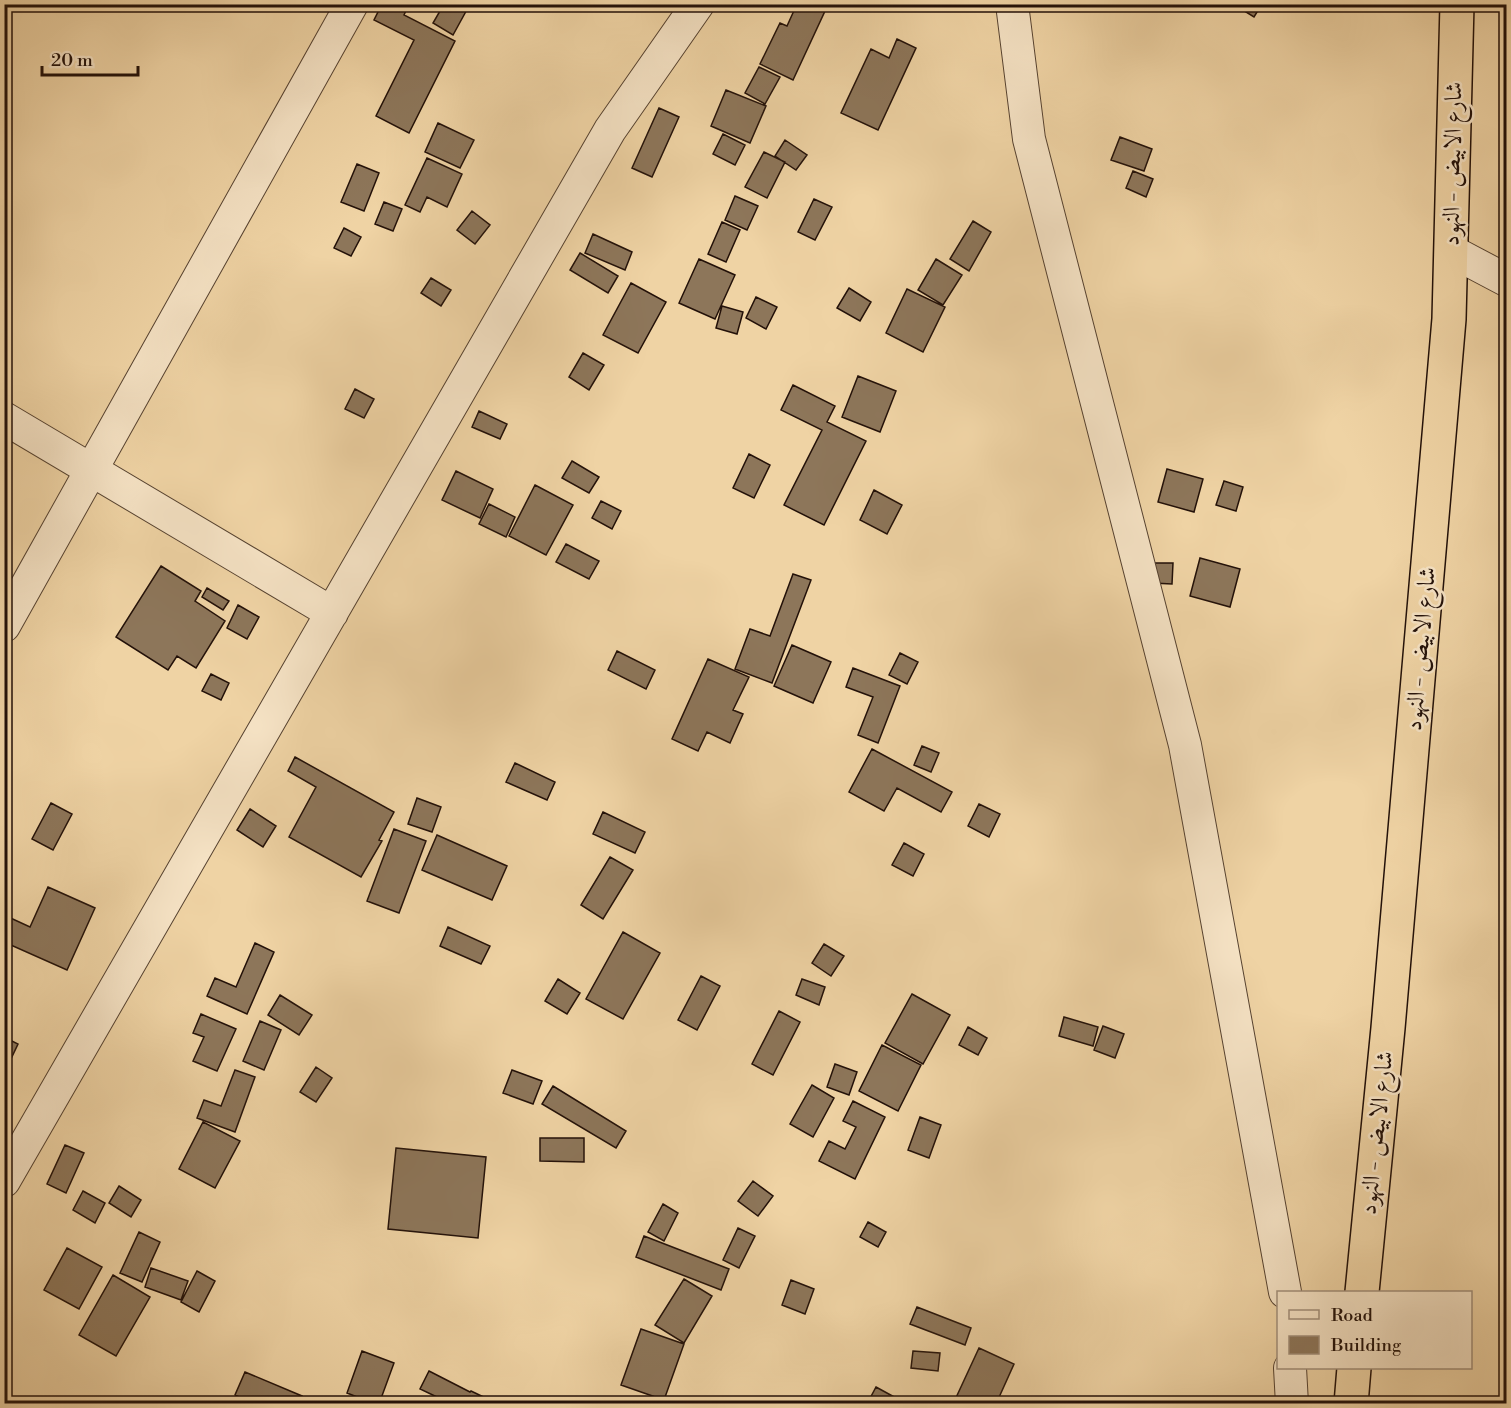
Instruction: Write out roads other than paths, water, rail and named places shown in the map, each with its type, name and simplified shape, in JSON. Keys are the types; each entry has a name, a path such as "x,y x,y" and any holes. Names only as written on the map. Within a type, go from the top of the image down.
{"highway":[{"name":"شارع الابيض - النهود","path":"1362,1291 1388,1028 1448,343 1457,4"},
{"path":"1351,1404 1354,1369"}],"street":[{"path":"4,626 352,4"},
{"path":"4,1181 610,130 698,4"},
{"path":"1012,4 1029,140 1185,745 1285,1291"},
{"path":"1451,251 1506,280"},
{"path":"4,418 332,613"},
{"path":"1290,1369 1292,1404"}]}
